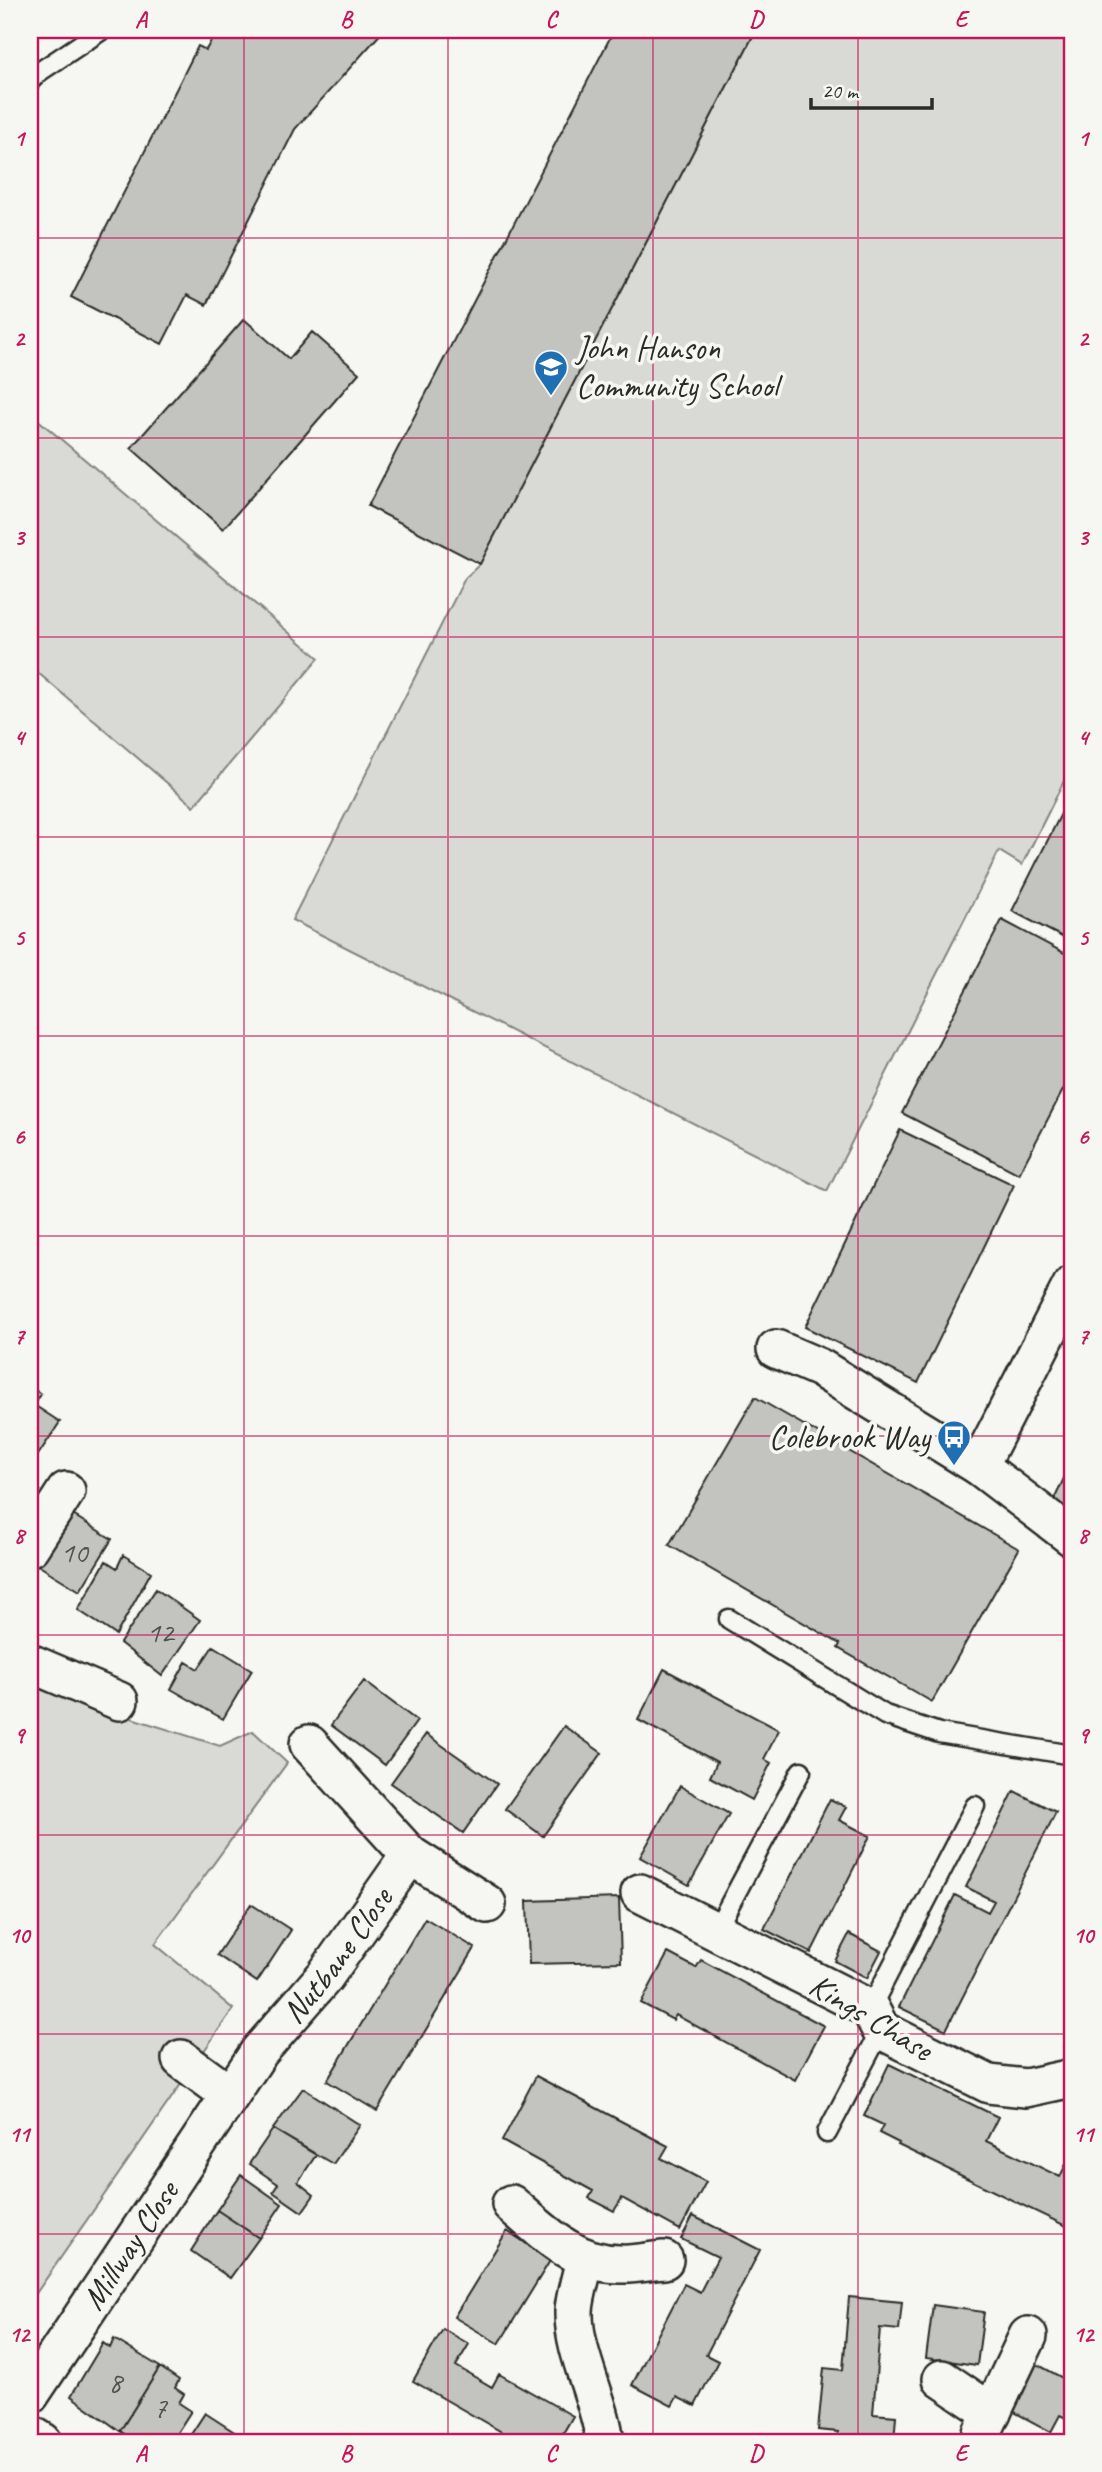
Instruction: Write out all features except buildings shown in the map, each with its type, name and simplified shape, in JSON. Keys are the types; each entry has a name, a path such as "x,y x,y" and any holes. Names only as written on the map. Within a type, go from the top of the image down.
{"street":[{"path":"979,1466 1072,1285"},
{"path":"776,1349 820,1368 979,1466 1072,1537"},
{"path":"30,1547 66,1491"},
{"path":"30,1663 119,1701"},
{"name":"Nutbane Close","path":"309,1744 410,1855 487,1904"},
{"name":"Nutbane Close","path":"259,2052 325,1976 410,1855"},
{"name":"Kings Chase","path":"640,1893 875,2019 989,2084 1026,2088 1072,2078"},
{"name":"Millway Close","path":"30,2395 259,2052"},
{"path":"181,2059 230,2095"},
{"path":"511,2204 556,2243 585,2258 620,2264 664,2260"},
{"path":"585,2258 574,2312 581,2359 593,2390 605,2442"},
{"path":"942,2379 986,2427 1028,2336"},
{"path":"30,2434 44,2442"}],"lane":[{"path":"30,81 39,72 102,30"},
{"path":"729,1619 886,1715 939,1733 1072,1755"},
{"path":"715,1932 801,1771"},
{"path":"827,2133 875,2019 975,1806"}],"shaded area":[{"path":"756,30 1072,30 1072,765 1022,865 999,851 827,1191 292,920 465,578 480,564"},
{"path":"30,413 319,658 194,806 30,666"},
{"path":"30,1686 220,1746 253,1731 287,1763 155,1944 233,2009 30,2302"}],"place":[{"name":"John Hanson Community School","path":"551,397"},
{"name":"Colebrook Way","path":"954,1467"}]}
